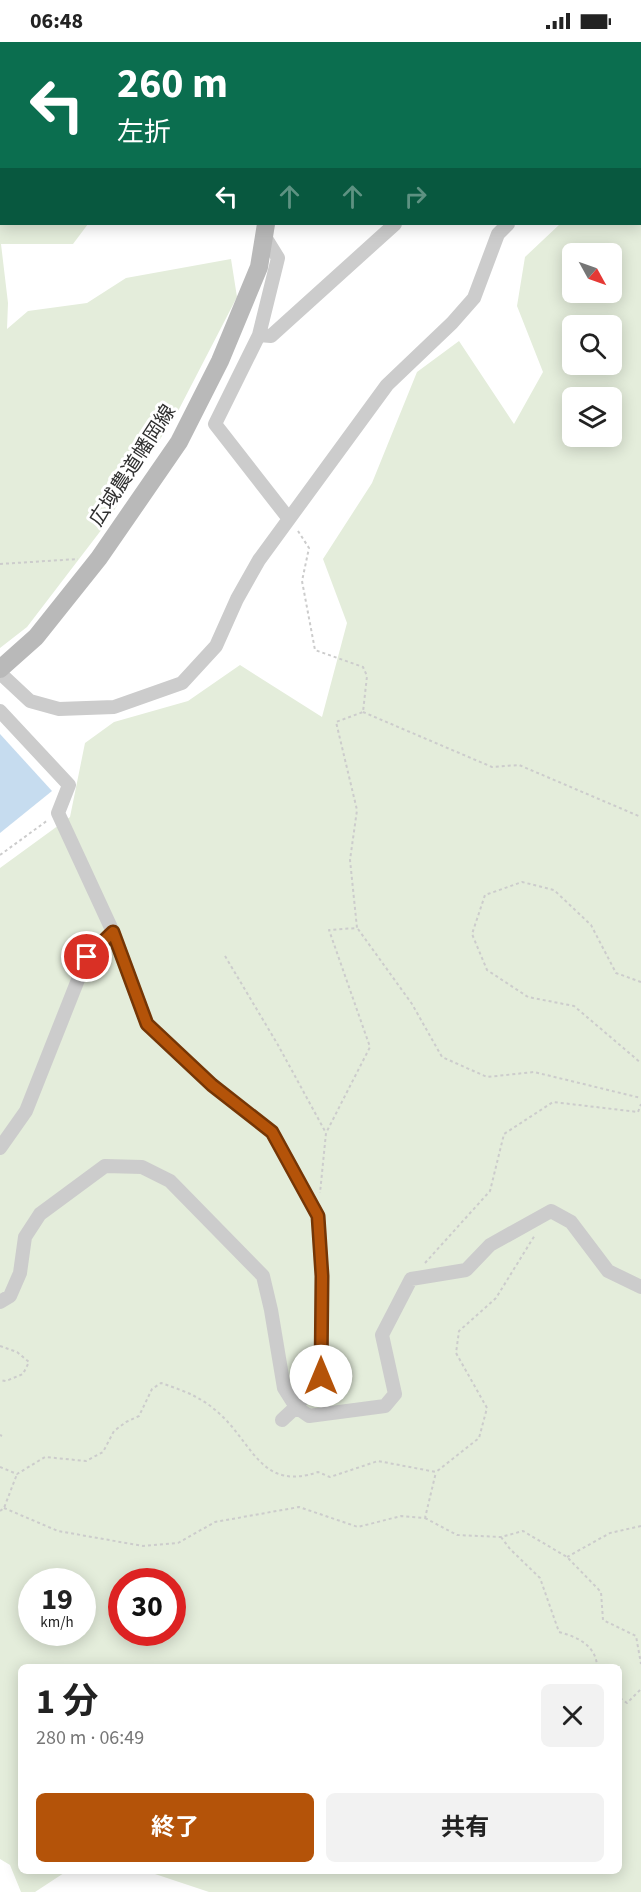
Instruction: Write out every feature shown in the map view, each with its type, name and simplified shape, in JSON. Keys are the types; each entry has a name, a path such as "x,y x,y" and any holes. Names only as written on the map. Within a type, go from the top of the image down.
{"street":[{"path":"259,335 271,336 394,225"},
{"path":"0,671 30,701 59,709 114,707 182,683 216,646 237,599 259,560 387,385 452,323 474,298 498,227"},
{"path":"266,230 278,258 259,335 215,424 289,519"},
{"name":"広域農道幡岡線","path":"0,671 36,637 99,558 179,442 220,360 260,267 266,230"},
{"path":"0,711 69,785 58,813 113,932 147,1024 212,1085 272,1132 318,1216 322,1276 321,1376 296,1407 282,1420"},
{"path":"0,1148 26,1111 87,957 113,932"},
{"path":"0,1302 10,1296 20,1273 25,1237 40,1214 105,1166 142,1167 170,1181 263,1276 284,1388 296,1407 309,1416 385,1406 395,1394 382,1335 411,1279 466,1270 490,1245 551,1211 571,1222 608,1271 641,1287"}],"path":[{"path":"289,519 309,548 302,581 315,650 363,667 368,676 363,712"},
{"path":"0,564 99,558"},
{"path":"641,817 519,765 492,767 363,712 336,722 357,810 350,860 357,928 412,1004 442,1057 487,1077 534,1072 641,1098"},
{"path":"0,855 58,813"},
{"path":"641,982 616,973 591,925 554,890 522,882 485,895 472,934 487,970 528,997 574,1006 641,1063"},
{"path":"318,1216 326,1133 370,1047 329,930 357,928"},
{"path":"225,956 278,1045 326,1133"},
{"path":"411,1279 490,1191 504,1134 554,1102 638,1112 641,1104"},
{"path":"0,1346 17,1352 29,1362 23,1374 6,1381 0,1380"},
{"path":"425,1518 436,1472"},
{"path":"0,1511 4,1508 17,1474"},
{"path":"4,1508 58,1531 143,1546 178,1543 215,1522 298,1508 358,1527 401,1516 425,1518 457,1536 501,1537 523,1531 567,1557 601,1592 603,1620 636,1636 641,1664"},
{"path":"567,1557 610,1533 641,1526"},
{"path":"501,1537 540,1578 559,1632 578,1637 596,1656 597,1664"},
{"path":"622,1699 627,1703 641,1689"}],"green space":[{"path":"0,225 87,225 73,244 1,244 8,303 7,329 28,311 87,303 126,278 231,259 237,297 177,413 102,529 27,627 0,648"},
{"path":"559,225 641,225 641,1892 209,1892 155,1874 622,1874 622,1664 18,1664 18,1874 62,1874 35,1892 21,1892 10,1865 0,1859 0,868 70,817 85,743 114,722 188,701 240,665 322,717 347,623 323,559 372,483 417,372 459,341 514,424 543,372 517,306 525,257"}],"water":[{"path":"0,734 52,791 0,833"}],"route":[{"path":"87,957 113,932 147,1024 212,1085 272,1132 318,1216 322,1276 321,1376"}]}
